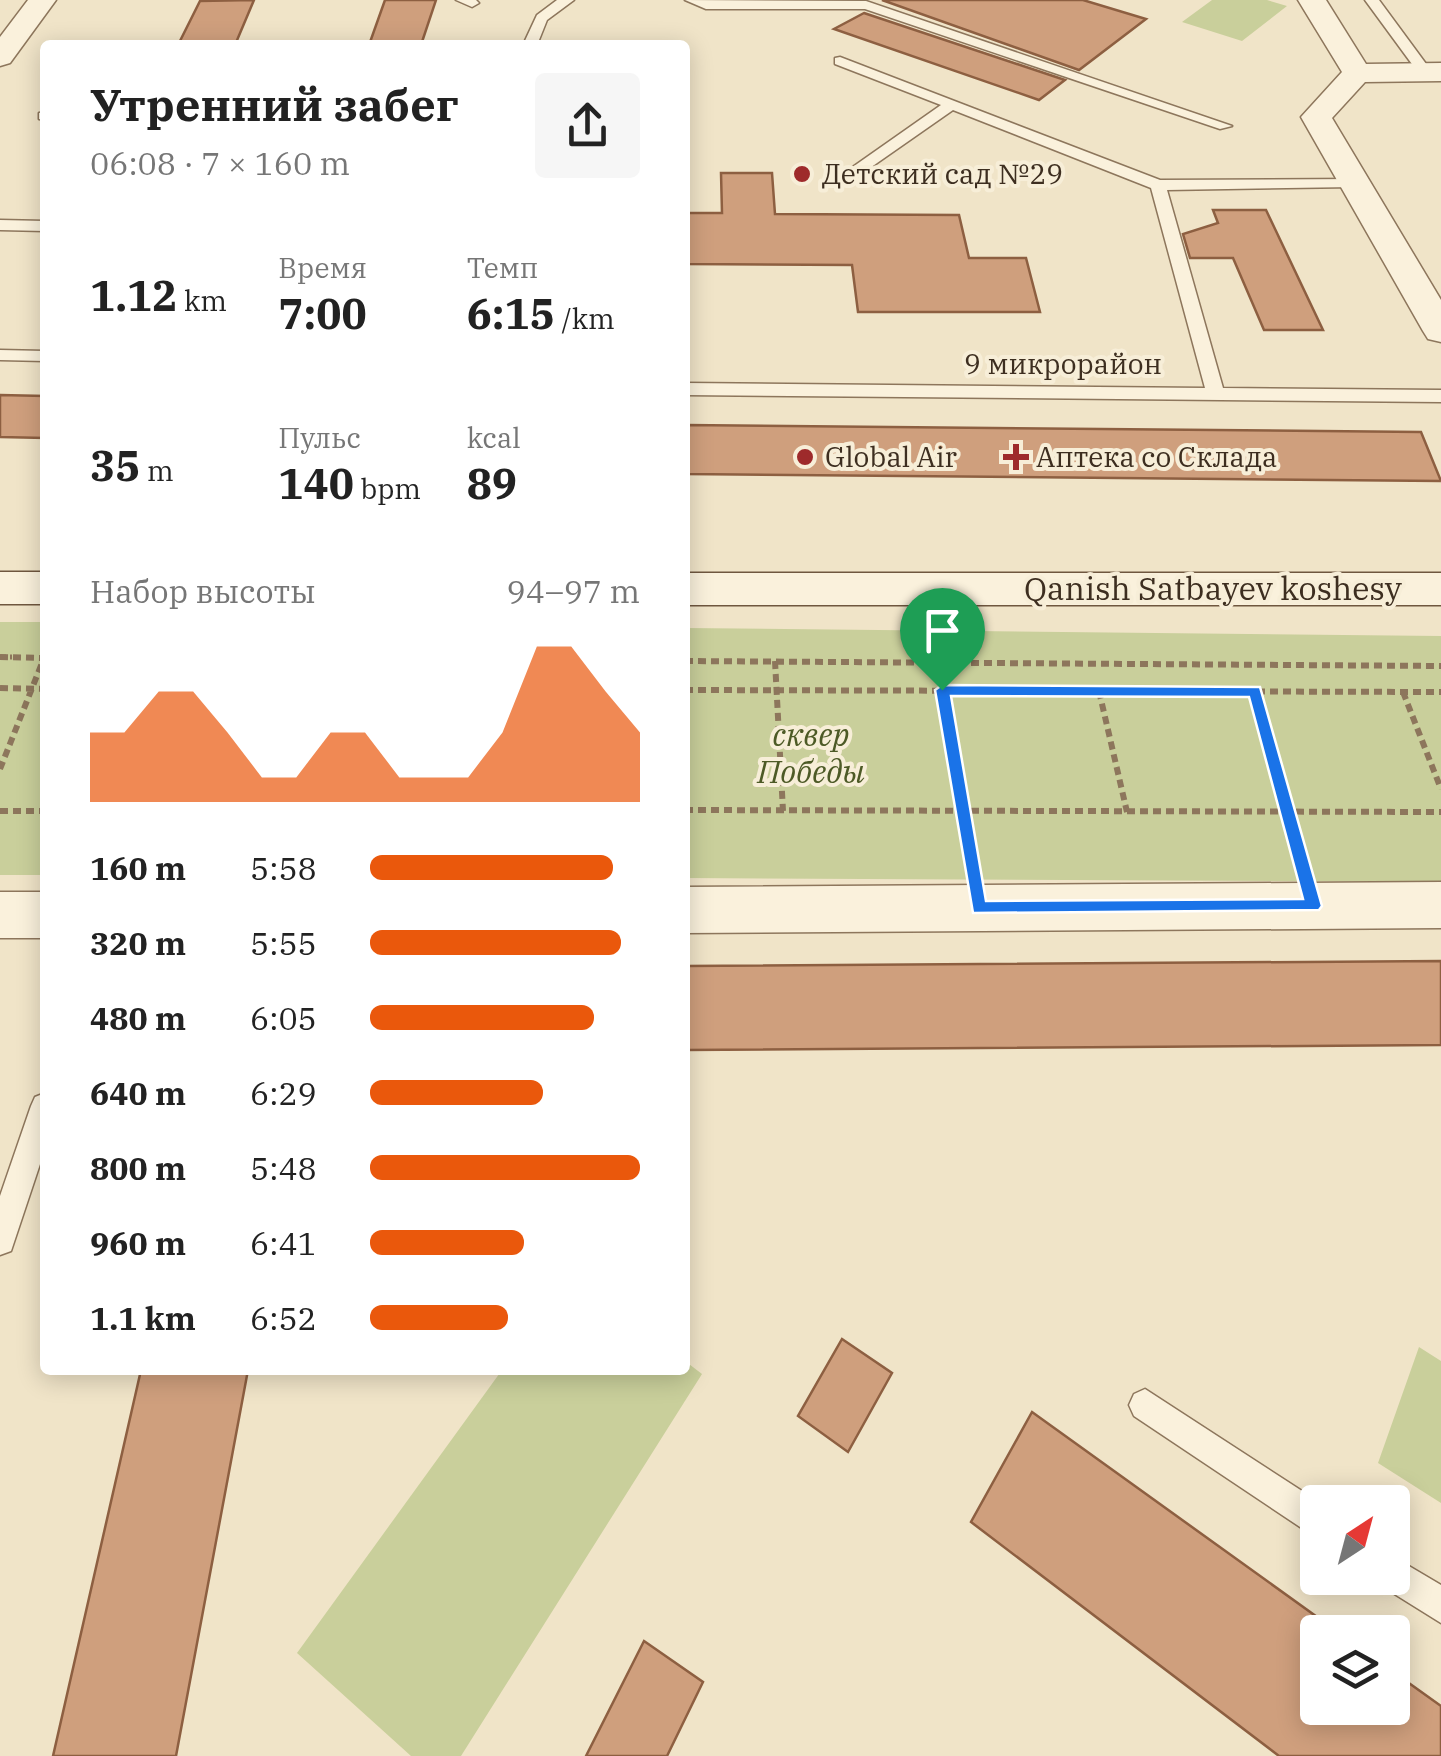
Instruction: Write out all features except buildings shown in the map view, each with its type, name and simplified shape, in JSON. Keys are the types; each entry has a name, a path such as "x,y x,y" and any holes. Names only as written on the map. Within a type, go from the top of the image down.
{"street":[{"path":"0,57 9,29 42,0"},
{"path":"1312,0 1357,73"},
{"path":"1433,72 1357,73 1316,116 1441,331"},
{"path":"0,588 40,588"},
{"name":"Qanish Satbayev koshesy","path":"690,589 1441,589"},
{"path":"690,910 1441,905"},
{"path":"0,915 40,915"}],"lane":[{"path":"531,40 533,29 546,10 567,0"},
{"path":"692,0 706,5 866,5 1225,126"},
{"path":"1372,0 1433,72"},
{"path":"840,61 1158,184 1354,182"},
{"path":"852,174 954,104"},
{"path":"1158,184 1215,392"},
{"path":"0,225 40,226"},
{"path":"0,355 40,356"},
{"name":"9 микрорайон","path":"690,389 1441,396"},
{"path":"0,1240 40,1121"},
{"path":"1145,1405 1300,1510"},
{"path":"1410,1586 1441,1606"}],"path":[{"path":"0,656 40,658"},
{"path":"690,661 1441,666"},
{"path":"775,661 782,811"},
{"path":"938,662 979,908"},
{"path":"0,769 40,668"},
{"path":"0,688 40,689"},
{"path":"690,690 1441,692"},
{"path":"1099,691 1126,812"},
{"path":"1255,691 1314,906"},
{"path":"1403,692 1441,789"},
{"path":"0,734 14,734"},
{"path":"690,810 1441,812"},
{"path":"0,811 40,811"}],"green space":[{"path":"1212,0 1267,0 1287,6 1242,41 1182,22"},
{"path":"0,622 40,622 40,875 0,875"},
{"name":"сквер Победы","path":"690,628 1441,636 1441,882 690,878"},
{"path":"1419,1347 1441,1361 1441,1503 1378,1463"},
{"path":"690,1365 702,1374 461,1756 411,1756 297,1653 498,1375 690,1375"}],"place":[{"name":"Детский сад №29","path":"802,174"},
{"name":"Global Air","path":"805,457"},
{"name":"Аптека со Склада","path":"1016,457"}],"route":[{"path":"942,690 1255,691 1314,906 979,908 942,690"}]}
